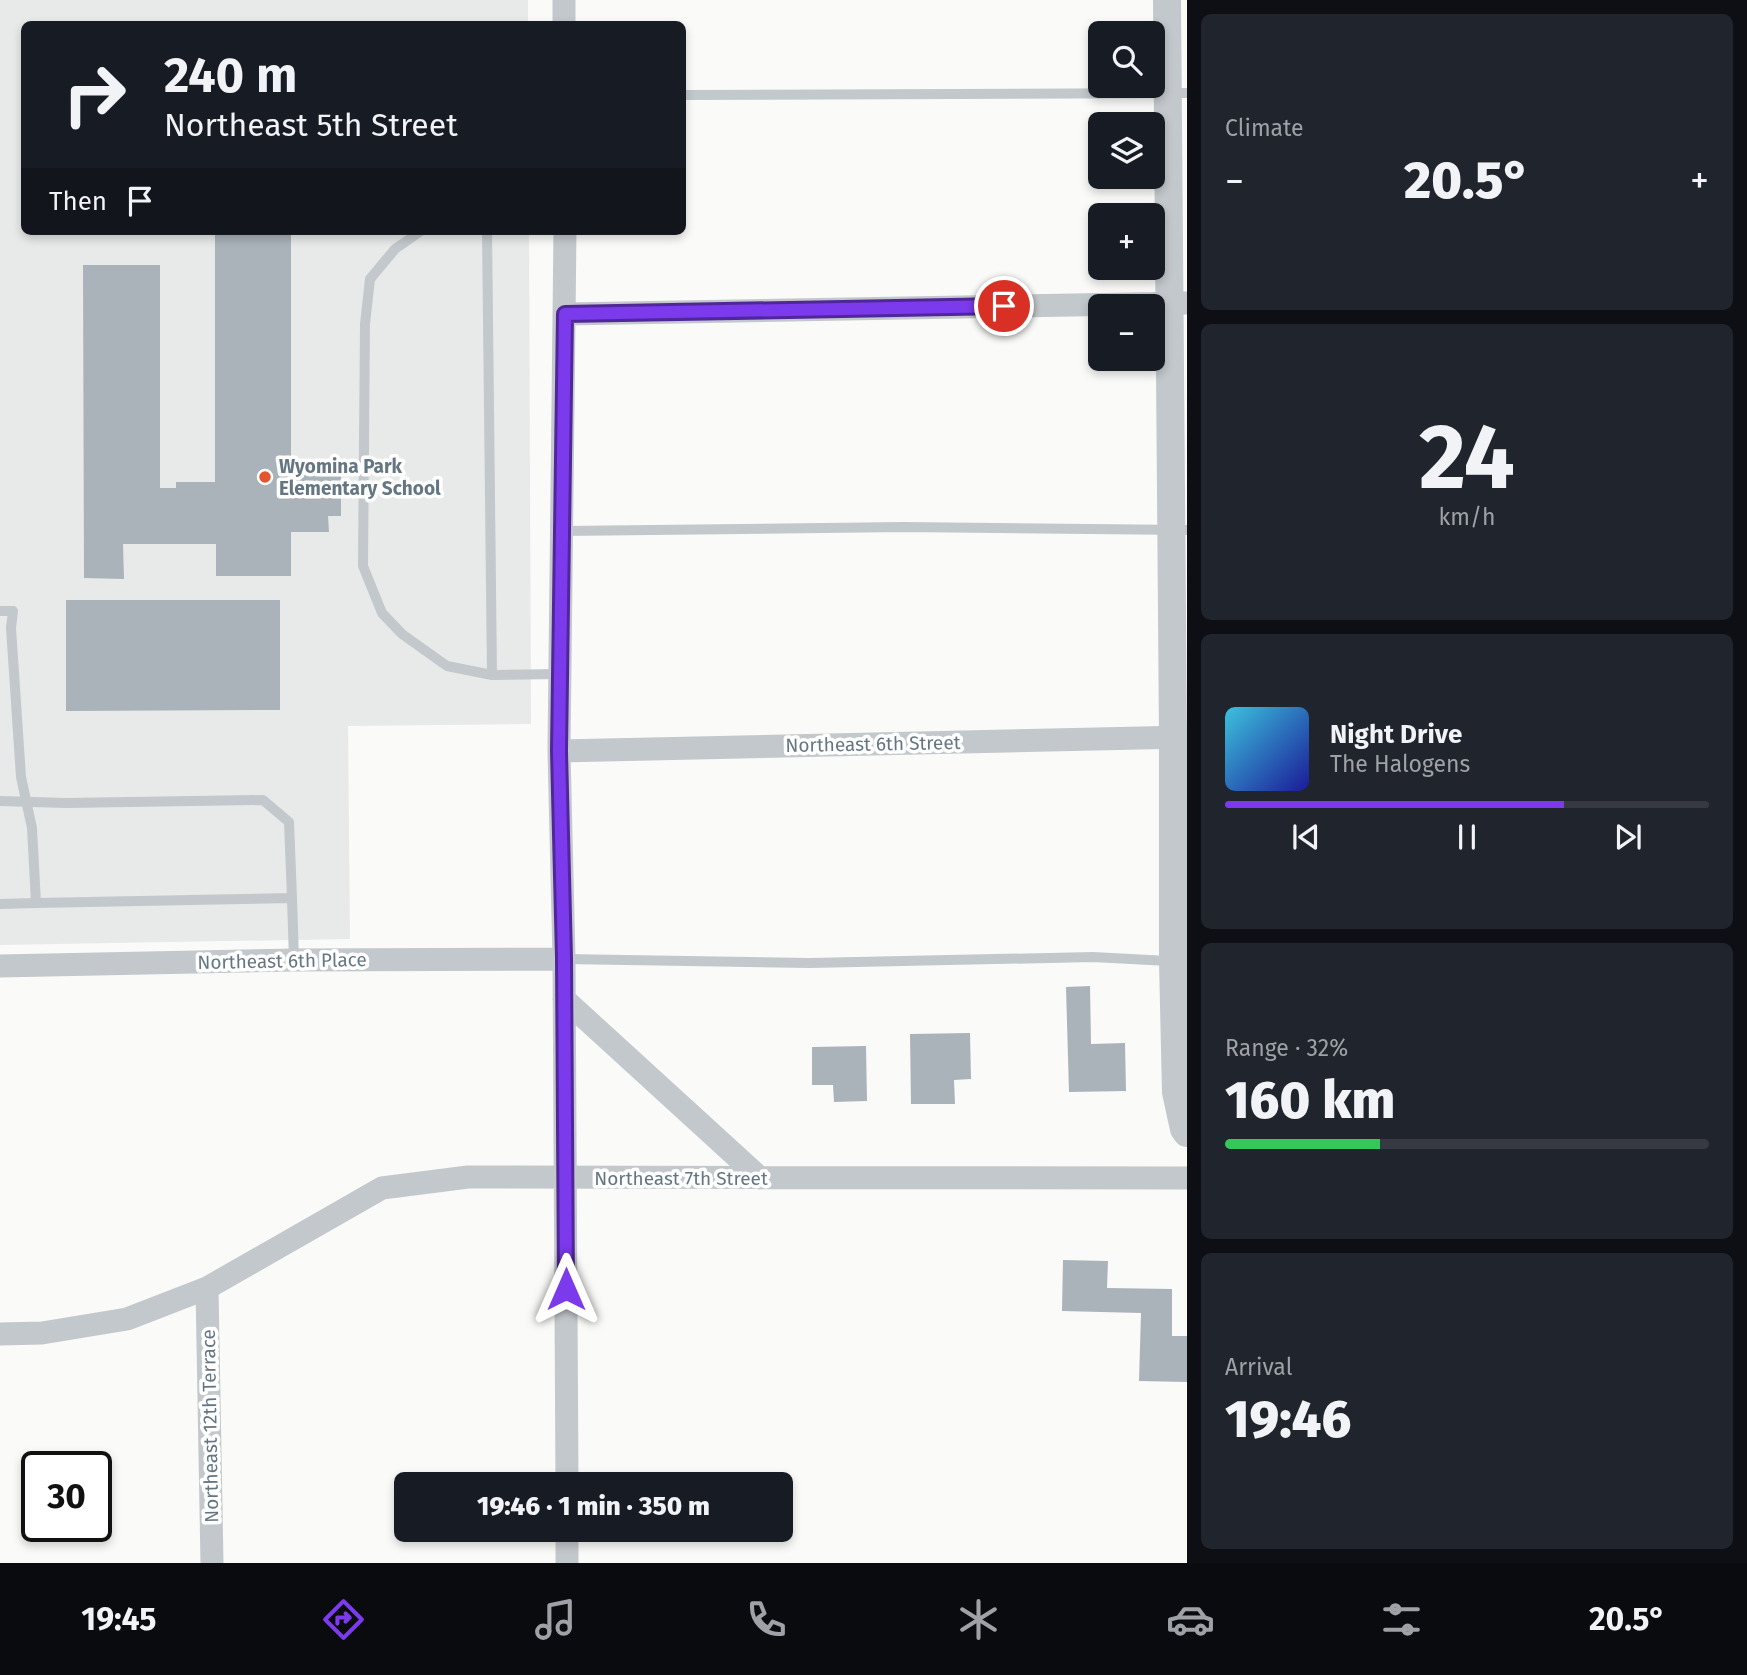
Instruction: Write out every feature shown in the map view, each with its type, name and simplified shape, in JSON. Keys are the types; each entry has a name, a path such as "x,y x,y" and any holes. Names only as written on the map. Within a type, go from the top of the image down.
{"street":[{"path":"564,0 564,21"},
{"path":"1167,0 1177,93 1180,962 1176,1092 1187,1133"},
{"path":"565,235 559,751 564,958 567,1472"},
{"path":"565,314 1178,302"},
{"name":"Northeast 6th Street","path":"559,751 1180,737"},
{"name":"Northeast 6th Place","path":"0,966 564,958"},
{"path":"564,999 760,1178"},
{"name":"Northeast 7th Street","path":"0,1334 43,1333 127,1319 207,1288 382,1188 468,1177 1187,1178"},
{"name":"Northeast 12th Terrace","path":"207,1288 212,1563"},
{"path":"567,1542 567,1563"}],"lane":[{"path":"686,95 1177,93"},
{"path":"415,235 395,249 370,279 365,324 363,566 382,613 402,634 447,666 492,675 561,674"},
{"path":"487,235 492,675"},
{"path":"562,531 904,527 1179,530"},
{"path":"0,611 13,611 22,777 32,828 36,903"},
{"path":"0,801 66,803 263,800 289,822 293,960"},
{"path":"0,904 292,898"},
{"path":"564,958 810,963 1093,957 1180,962"}],"shaded area":[{"name":"Wyomina Park Elementary School","path":"0,0 528,0 528,21 21,21 21,235 529,235 531,724 348,726 350,939 0,945"}],"building":[{"path":"215,235 291,235 291,467 341,467 341,516 328,516 329,532 291,532 291,576 216,576 216,544 123,544 124,579 84,578 83,265 160,265 160,488 176,488 176,482 215,482"},
{"path":"66,600 280,600 280,710 66,711"},
{"path":"1090,986 1091,1044 1125,1043 1126,1091 1069,1092 1066,987"},
{"path":"970,1033 971,1079 954,1080 955,1104 911,1104 910,1034"},
{"path":"866,1046 867,1101 834,1102 833,1085 812,1085 812,1047"},
{"path":"1063,1260 1108,1261 1107,1288 1172,1289 1172,1336 1187,1336 1187,1382 1139,1381 1141,1313 1062,1311"}],"place":[{"name":"Wyomina Park Elementary School","path":"265,477"}],"route":[{"path":"566,1289 564,958 559,751 565,314 1004,306"}]}
